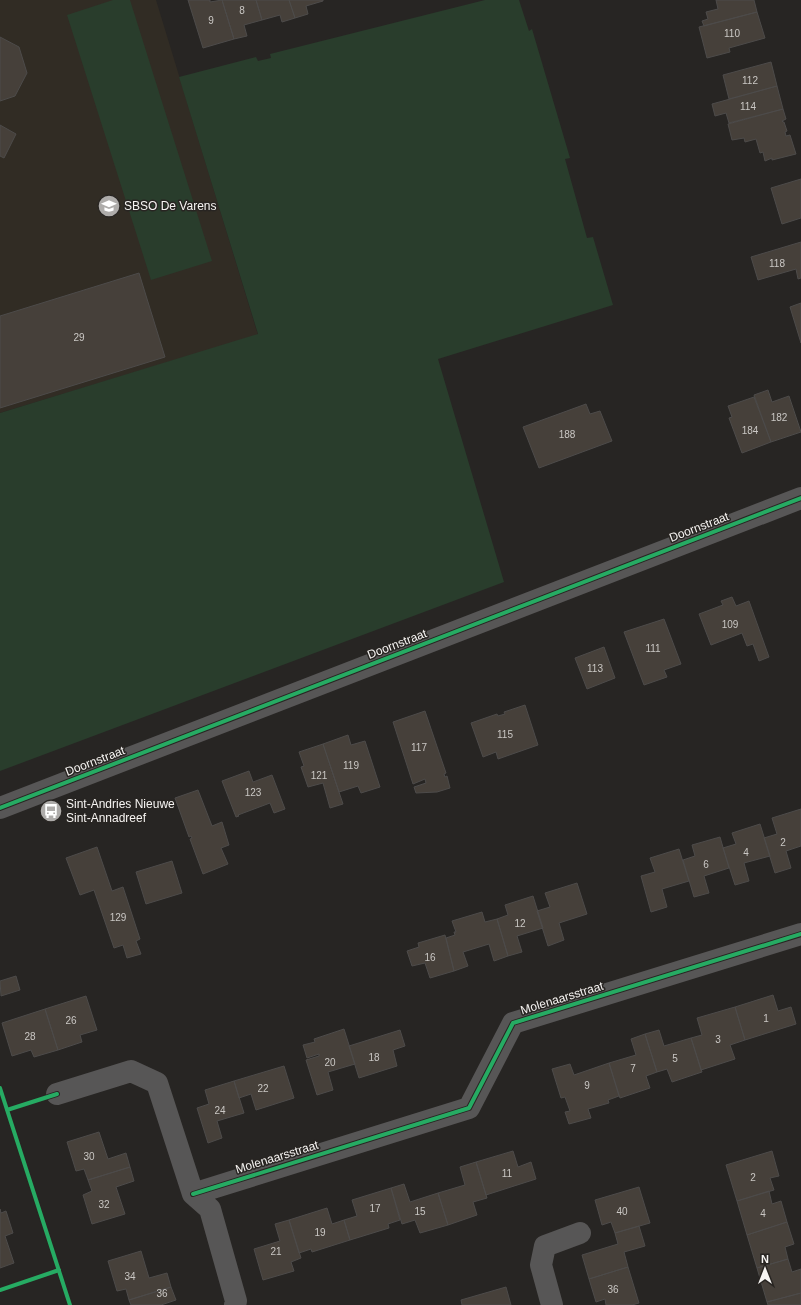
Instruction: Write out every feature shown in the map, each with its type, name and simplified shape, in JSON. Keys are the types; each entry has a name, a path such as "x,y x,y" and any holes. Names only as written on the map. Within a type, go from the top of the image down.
{"street":[{"name":"Doornstraat","path":"0,808 801,498"},
{"name":"Molenaarsstraat","path":"193,1194 469,1108 514,1023 801,934"},
{"path":"56,1094 131,1071 157,1083 193,1194 210,1209 236,1301 235,1305"},
{"path":"552,1305 541,1265 545,1246 580,1233"}],"shaded area":[{"name":"SBSO De Varens","path":"0,0 156,0 258,335 0,413"}],"green space":[{"path":"113,0 130,0 212,261 151,280 67,15"},
{"path":"485,0 519,0 529,31 532,29 570,158 565,159 587,238 593,237 613,305 438,359 504,582 0,771 0,413 258,334 179,77 256,57 258,61 271,58 270,54"}],"building":[{"path":"188,0 210,0 210,2 222,0 234,39 203,48"},
{"path":"222,0 256,0 262,20 244,25 247,36 234,39"},
{"path":"256,0 289,0 295,18 282,22 280,15 262,20"},
{"path":"289,0 323,1 306,6 308,14 295,18"},
{"path":"716,0 754,0 757,12 704,26 702,21 708,19 706,12 718,9"},
{"path":"757,12 765,38 729,48 730,52 707,58 699,27"},
{"path":"0,37 19,47 27,73 15,96 0,101"},
{"path":"771,62 777,86 729,99 723,75"},
{"path":"777,86 783,109 729,123 726,113 715,116 712,104"},
{"path":"783,109 786,119 782,121 784,122 787,131 785,132 786,136 790,135 796,154 772,160 772,158 765,161 763,152 760,153 756,139 745,142 744,138 732,140 728,124"},
{"path":"0,125 16,134 4,158 0,156"},
{"path":"801,179 801,218 782,224 771,188"},
{"path":"801,242 801,278 798,279 796,269 758,280 751,257"},
{"path":"139,273 165,357 0,408 0,316"},
{"path":"801,303 801,343 790,307"},
{"path":"768,390 772,402 789,396 801,432 771,442 754,395"},
{"path":"754,397 771,442 742,453 729,418 732,417 728,406"},
{"path":"586,404 590,414 600,411 612,441 539,468 523,427"},
{"path":"732,597 736,606 749,601 769,657 759,661 753,644 747,646 742,633 711,645 699,614 723,605 721,601"},
{"path":"664,619 681,664 664,670 667,677 644,685 624,632"},
{"path":"604,647 615,678 587,689 575,658"},
{"path":"525,705 538,745 498,759 496,752 483,757 471,723 497,714 498,716 505,714 504,712"},
{"path":"425,711 446,773 444,774 445,777 447,776 450,788 437,792 416,793 414,787 426,783 425,779 413,784 393,722"},
{"path":"348,735 351,745 365,741 380,787 361,793 358,786 339,792 323,744"},
{"path":"323,744 343,804 330,808 323,783 308,787 301,767 304,766 299,752"},
{"path":"249,771 253,782 272,775 285,809 274,813 270,803 236,817 222,781"},
{"path":"198,790 212,826 222,822 229,845 221,848 228,864 203,874 190,839 192,838 191,836 189,837 175,798"},
{"path":"801,809 801,846 786,851 791,868 775,873 764,838 777,834 772,818"},
{"path":"760,824 770,856 744,863 749,881 735,885 723,848 736,844 732,833"},
{"path":"720,837 729,868 704,876 709,893 694,897 683,860 695,856 692,845"},
{"path":"97,847 112,891 123,887 140,939 136,941 141,954 127,958 123,945 114,948 94,890 80,895 66,858"},
{"path":"679,849 689,881 662,889 667,907 651,912 641,876 655,872 650,858"},
{"path":"172,861 182,893 146,904 136,872"},
{"path":"577,883 587,914 559,923 564,940 548,946 537,911 550,907 545,893"},
{"path":"533,896 543,928 517,936 522,952 508,956 497,919 508,915 505,905"},
{"path":"482,912 485,922 497,919 508,956 494,961 489,944 463,952 468,966 454,971 446,938 455,935 454,932 456,932 452,921"},
{"path":"445,935 454,971 430,978 425,963 412,966 407,951 419,947 418,943"},
{"path":"16,976 20,990 1,996 0,981"},
{"path":"773,995 778,1011 791,1007 796,1024 745,1040 735,1007"},
{"path":"86,996 97,1030 80,1035 82,1042 58,1050 45,1009"},
{"path":"735,1007 745,1040 730,1045 735,1059 701,1070 691,1038 702,1035 697,1018"},
{"path":"45,1009 58,1050 34,1057 31,1050 12,1056 2,1023"},
{"path":"344,1029 355,1064 328,1072 333,1090 317,1095 306,1060 319,1056 319,1054 307,1058 303,1045 315,1042 314,1039"},
{"path":"400,1030 405,1046 393,1050 397,1066 359,1078 349,1046"},
{"path":"659,1030 664,1046 691,1038 702,1072 672,1082 667,1069 657,1072 645,1034"},
{"path":"645,1034 657,1072 646,1076 650,1088 620,1098 609,1063 636,1055 631,1039"},
{"path":"609,1063 619,1096 608,1100 609,1103 588,1109 591,1118 569,1124 565,1112 570,1111 565,1097 561,1098 552,1069 570,1064 574,1075"},
{"path":"284,1066 294,1098 256,1110 251,1094 239,1098 234,1081"},
{"path":"234,1081 244,1113 217,1121 222,1138 208,1143 197,1108 209,1104 205,1090"},
{"path":"99,1132 108,1159 126,1153 130,1167 88,1180 84,1169 76,1171 67,1142"},
{"path":"513,1151 518,1167 531,1162 536,1179 486,1195 476,1162"},
{"path":"772,1151 779,1176 770,1178 774,1190 737,1201 726,1165"},
{"path":"476,1162 487,1198 473,1202 477,1215 448,1225 438,1193 465,1185 460,1167"},
{"path":"130,1167 134,1181 116,1187 125,1214 92,1224 83,1195 92,1191 88,1180"},
{"path":"404,1184 410,1202 438,1193 448,1225 420,1233 415,1220 402,1224 391,1188"},
{"path":"639,1187 650,1223 615,1233 611,1222 602,1225 595,1200"},
{"path":"391,1188 400,1220 388,1224 389,1228 350,1240 344,1220 357,1216 352,1200"},
{"path":"769,1191 772,1204 781,1201 787,1222 747,1235 737,1201"},
{"path":"327,1208 332,1224 344,1220 350,1240 312,1252 311,1249 299,1253 289,1220"},
{"path":"0,1209 1,1213 6,1211 13,1233 5,1236 14,1263 0,1268"},
{"path":"289,1220 301,1258 291,1262 294,1271 263,1280 254,1249 280,1241 275,1224"},
{"path":"787,1222 794,1244 785,1247 788,1259 757,1268 747,1235"},
{"path":"639,1226 645,1246 624,1252 628,1267 589,1279 582,1255 618,1244 615,1233"},
{"path":"141,1251 149,1278 167,1273 171,1287 129,1300 126,1289 117,1291 108,1261"},
{"path":"788,1259 792,1272 801,1269 801,1293 767,1302 757,1268"},
{"path":"628,1267 639,1303 632,1305 606,1305 605,1299 596,1302 589,1279"},
{"path":"171,1287 176,1300 161,1305 131,1305 129,1300"},
{"path":"506,1287 511,1305 462,1305 461,1300"},
{"path":"801,1293 801,1305 768,1305 767,1302"}],"cycle path":[{"path":"0,808 801,498"},
{"path":"193,1194 469,1108 513,1023 801,934"},
{"path":"0,1088 70,1305"},
{"path":"7,1110 57,1094"},
{"path":"0,1290 59,1270"}],"place":[{"name":"SBSO De Varens","path":"109,206"},
{"name":"Sint-Andries Nieuwe Sint-Annadreef","path":"51,811"}]}
